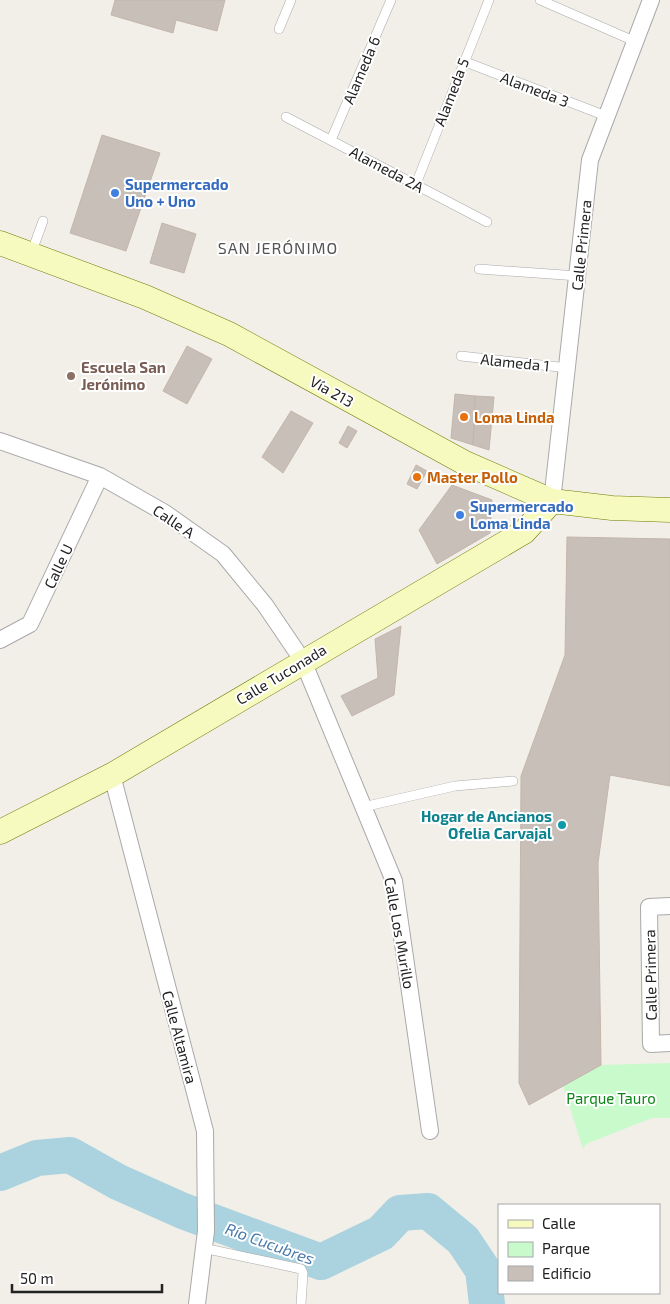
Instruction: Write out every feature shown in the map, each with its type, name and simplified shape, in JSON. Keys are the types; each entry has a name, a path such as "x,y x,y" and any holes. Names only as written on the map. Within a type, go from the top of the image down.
{"main road":[{"name":"Vía 213","path":"0,243 145,297 229,334 465,464 552,501 612,508 670,510"},
{"name":"Calle Tuconada","path":"0,832 112,775 524,532 552,501"}],"street":[{"name":"Calle Primera","path":"552,501 590,160 650,0"},
{"name":"Calle A","path":"0,441 100,476 165,513 223,554 265,606 303,661"},
{"name":"Calle U","path":"0,640 30,624 100,476"},
{"name":"Calle Los Murillo","path":"303,661 394,881 430,1131"},
{"name":"Calle Altamira","path":"112,775 205,1131 206,1231 197,1304"},
{"name":"Calle Primera","path":"670,906 649,907 652,1044 670,1043"}],"lane":[{"path":"279,29 291,0"},
{"name":"Alameda 6","path":"331,140 390,0"},
{"name":"Alameda 5","path":"416,184 463,61 489,0"},
{"path":"540,0 634,41"},
{"name":"Alameda 3","path":"463,61 606,116"},
{"name":"Alameda 2A","path":"286,117 488,222"},
{"path":"31,254 43,221"},
{"path":"479,269 578,276"},
{"name":"Alameda 1","path":"461,356 568,368"},
{"path":"363,807 455,786 512,782"},
{"path":"204,1248 301,1269 303,1273 302,1304"}],"green space":[{"name":"Parque Tauro","path":"670,1063 670,1118 652,1118 586,1144 583,1149 563,1086 601,1065"}],"building":[{"path":"115,0 225,0 217,31 176,20 173,33 111,15"},
{"name":"Supermercado Uno + Uno","path":"102,135 160,153 126,251 70,233"},
{"path":"162,223 196,234 184,273 150,263"},
{"path":"187,346 212,359 187,404 163,391"},
{"name":"Loma Linda","path":"455,394 475,396 473,445 451,438"},
{"path":"475,396 494,397 489,450 473,445"},
{"path":"291,411 313,423 283,473 262,457"},
{"path":"348,426 357,431 347,448 339,443"},
{"name":"Master Pollo","path":"416,465 427,471 417,489 407,484"},
{"name":"Supermercado Loma Linda","path":"452,485 492,500 490,533 437,564 419,530"},
{"name":"Hogar de Ancianos Ofelia Carvajal","path":"567,537 670,539 670,786 610,775 598,863 601,1065 529,1105 519,1083 521,776 565,655"},
{"path":"401,626 394,695 352,716 341,696 378,678 375,639"}],"waterway":[{"name":"Río Cucubres","path":"0,1173 37,1158 70,1155 118,1182 183,1211 321,1262 381,1233 400,1213 428,1211 463,1240 483,1270 487,1304"}],"place":[{"name":"Supermercado Uno + Uno","path":"115,193"},
{"name":"Escuela San Jerónimo","path":"71,376"},
{"name":"Loma Linda","path":"464,417"},
{"name":"Master Pollo","path":"417,477"},
{"name":"Supermercado Loma Linda","path":"460,515"},
{"name":"Hogar de Ancianos Ofelia Carvajal","path":"562,825"}],"district":[{"name":"SAN JERÓNIMO","path":"278,247"}]}
